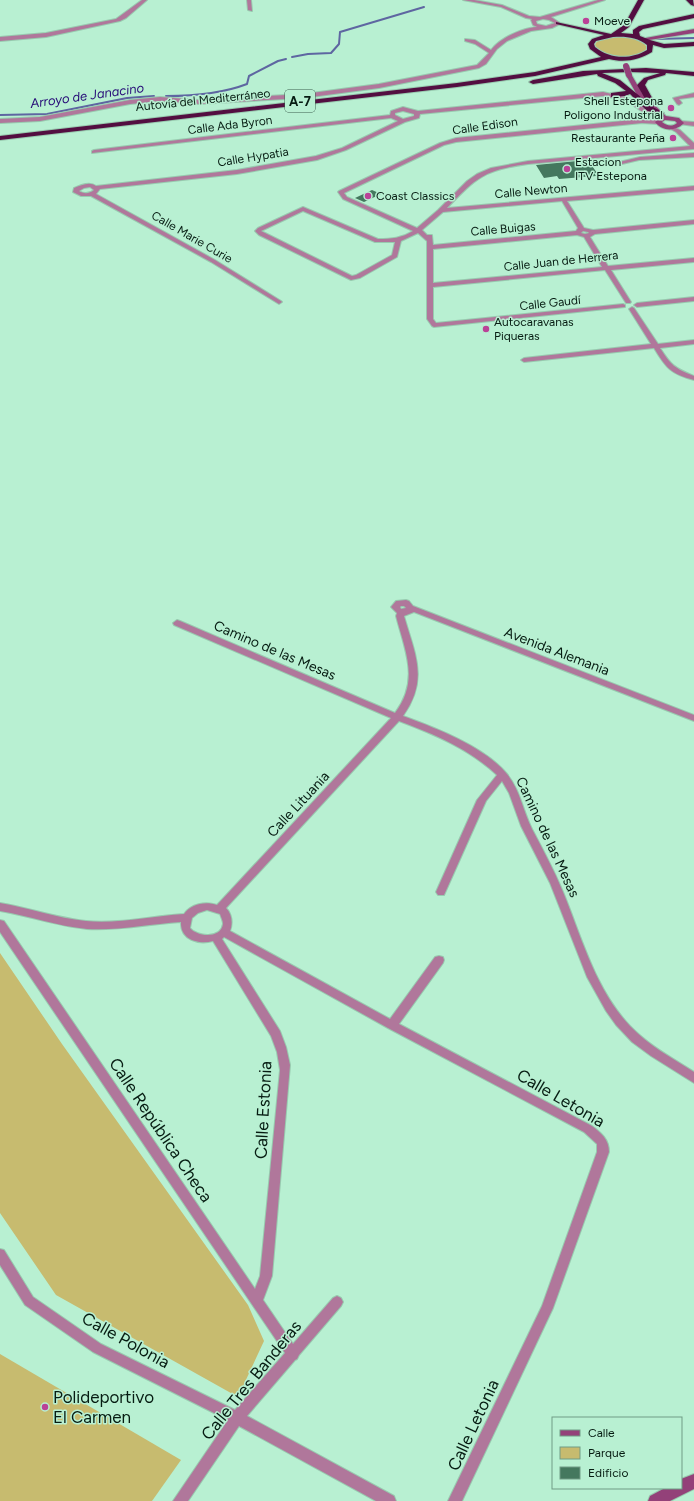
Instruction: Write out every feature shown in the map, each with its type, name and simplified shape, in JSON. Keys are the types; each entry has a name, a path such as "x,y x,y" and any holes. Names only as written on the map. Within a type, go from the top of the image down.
{"highway":[{"path":"593,50 591,44 594,40 612,35 627,26 641,0"},
{"path":"643,40 635,31 641,27 694,16"},
{"path":"557,22 612,35 643,40 664,46 694,44"},
{"path":"548,27 568,28 585,32 594,40"},
{"name":"A-7","path":"593,50 628,62 650,51 651,47 643,40"},
{"name":"Autovía del Mediterráneo","path":"0,135 494,77 572,63 589,57 593,50"},
{"name":"Autovía del Mediterráneo","path":"0,138 353,98 521,76 610,57"},
{"path":"508,84 583,72 610,70 667,70 694,74"},
{"path":"652,107 641,85 646,78 664,74 694,74"},
{"path":"508,84 585,75 601,75 617,80 661,119"},
{"name":"Autovía del Mediterráneo","path":"353,98 508,84"},
{"path":"614,95 625,94 630,91"}],"street":[{"path":"0,39 46,35 118,20 145,0"},
{"path":"249,0 250,10"},
{"path":"465,0 502,6 528,17 541,18 557,22"},
{"path":"529,29 533,23 541,18 603,0"},
{"path":"0,121 40,118 130,102 160,99 199,102 264,99 304,96 379,86 472,68 482,64 500,45 529,29 548,27 557,22 559,13"},
{"path":"528,17 533,23 548,27"},
{"path":"643,40 694,31"},
{"path":"467,40 474,40 481,47 492,53"},
{"path":"628,62 629,75 636,89 661,119 661,125 678,131 694,147"},
{"path":"405,120 397,119 392,116 396,111 403,109 412,110 417,113 586,94 603,94 614,95 635,103 652,116 661,119 677,119 694,142"},
{"path":"679,103 676,98 694,95"},
{"name":"Calle Hypatia","path":"92,194 79,194 76,190 86,185 92,185 97,188 237,172 317,158 344,149 405,120 415,118 417,113"},
{"name":"Calle Ada Byron","path":"94,152 392,116"},
{"name":"Calle Edison","path":"419,231 345,198 341,192 442,144 456,140 661,119"},
{"path":"670,127 694,124"},
{"path":"398,241 395,256 358,277 351,278 261,234 258,231 303,209 377,241 398,241 419,231 442,210 472,178 484,172 521,164 694,147"},
{"path":"638,159 644,152"},
{"path":"617,154 638,159"},
{"path":"622,162 638,159 694,155"},
{"path":"92,194 97,191 97,188"},
{"name":"Calle Newton","path":"442,210 694,188"},
{"name":"Calle Marie Curie","path":"92,194 213,261 280,302"},
{"path":"564,200 580,231 590,230 589,234 625,304 634,307 694,299"},
{"path":"589,234 694,222"},
{"path":"425,226 429,230 430,285"},
{"path":"419,231 430,244"},
{"name":"Calle Buigas","path":"430,244 580,231"},
{"name":"Calle Juan de Herrera","path":"430,285 694,260"},
{"name":"Calle Gaudí","path":"430,285 430,319 431,322 439,325 625,304"},
{"path":"634,307 665,361 673,368 694,378"},
{"path":"524,360 694,342"},
{"name":"Avenida Alemania","path":"406,610 415,609 694,718"},
{"name":"Calle Lituania","path":"219,909 397,718 406,704 413,689 414,681 409,651 400,616 406,610"},
{"name":"Camino de las Mesas","path":"177,623 397,718 425,728 466,746 488,761 503,776 513,790 526,825 546,862 594,979 610,1007 627,1031 639,1041 694,1078"},
{"path":"441,892 482,800 496,781 503,776"},
{"path":"0,907 22,911 61,922 88,925 117,925 164,919 187,918"},
{"path":"200,907 213,907 219,909 227,917 227,927 220,935 209,939 195,938 186,929 187,918 200,907"},
{"name":"Calle República Checa","path":"0,924 293,1355"},
{"name":"Calle Letonia","path":"220,935 588,1129 600,1137 604,1145 603,1152 547,1308 456,1501"},
{"name":"Calle Estonia","path":"220,935 276,1034 284,1058 285,1070 266,1276 256,1301"},
{"path":"392,1025 440,960"},
{"name":"Calle Polonia","path":"0,1254 29,1301 97,1348 238,1418 388,1501"},
{"name":"Calle Tres Banderas","path":"180,1501 238,1418 337,1302"},
{"path":"682,1487 694,1481"},
{"path":"655,1501 678,1489"}],"green space":[{"path":"622,36 643,41 647,48 643,52 636,55 621,57 612,56 605,53 599,50 595,45 603,38"},
{"path":"0,953 62,1044 248,1305 264,1341 238,1397 56,1295 0,1213"},
{"name":"Polideportivo El Carmen","path":"0,1354 181,1460 152,1501 0,1501"}],"building":[{"name":"Estacion ITV Estepona","path":"588,160 597,173 594,173 596,176 559,179 557,176 544,178 536,165"},
{"name":"Coast Classics","path":"372,190 381,194 364,202 355,198"}],"waterway":[{"name":"Arroyo de Janacino","path":"292,57 308,54 331,53 339,44 340,32 424,7"},
{"path":"656,39 694,38"},
{"name":"Arroyo de Janacino","path":"166,96 207,94 247,84 249,76 278,61 286,59"},
{"name":"Arroyo de Janacino","path":"0,115 47,114 127,98 154,96"}],"place":[{"name":"Moeve","path":"586,21"},
{"name":"Shell Estepona Poligono Industrial","path":"671,108"},
{"name":"Restaurante Peña","path":"673,138"},
{"name":"Estacion ITV Estepona","path":"567,169"},
{"name":"Coast Classics","path":"368,196"},
{"name":"Autocaravanas Piqueras","path":"486,329"},
{"name":"Polideportivo El Carmen","path":"45,1407"}]}
